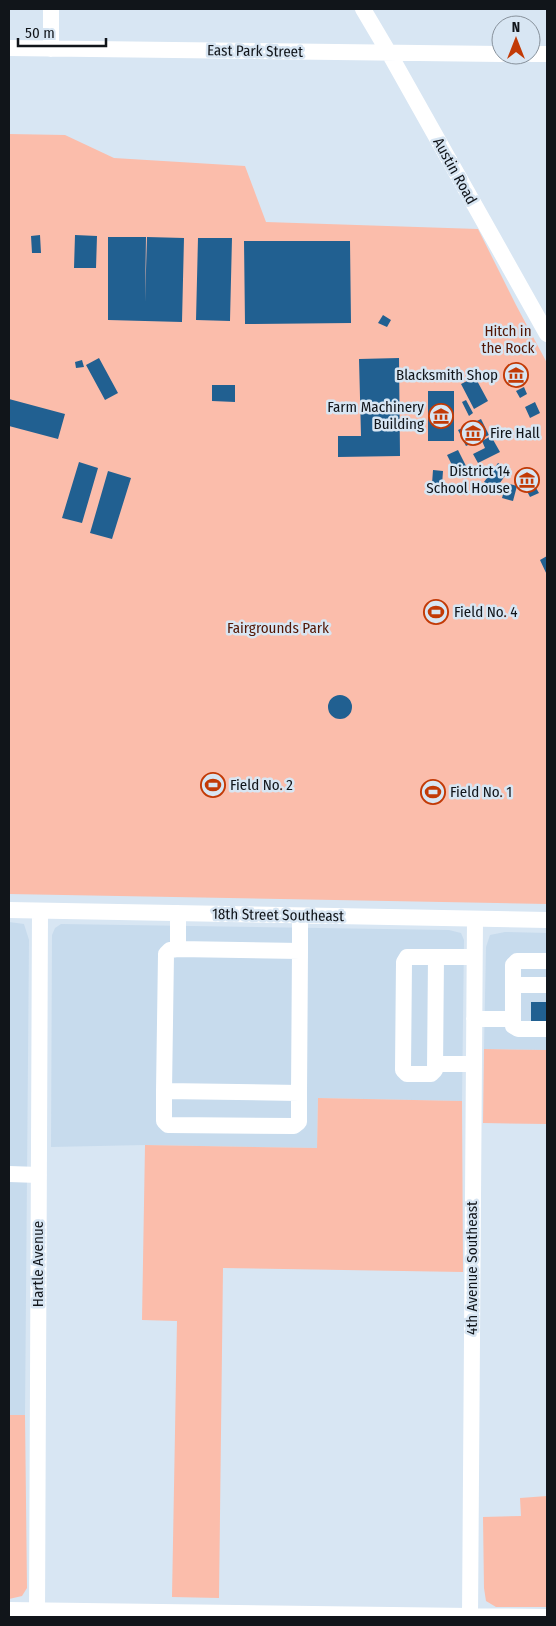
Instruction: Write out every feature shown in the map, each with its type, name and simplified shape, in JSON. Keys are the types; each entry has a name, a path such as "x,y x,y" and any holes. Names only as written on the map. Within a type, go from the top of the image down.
{"street":[{"path":"51,9 51,49"},
{"name":"Austin Road","path":"363,9 390,53 547,334"},
{"name":"East Park Street","path":"9,48 491,54"},
{"name":"18th Street Southeast","path":"9,910 547,920"},
{"name":"Hartle Avenue","path":"37,1614 40,911"},
{"path":"178,914 178,949"},
{"path":"300,916 300,951 299,1122 294,1126 168,1125 164,1121 166,954 170,950 178,949 300,951"},
{"name":"4th Avenue Southeast","path":"470,1617 475,918"},
{"path":"436,957 435,1070 431,1074 407,1074 403,1070 404,962 407,956 474,957"},
{"path":"547,961 517,961 513,965 513,1026 518,1029 547,1029"},
{"path":"513,985 547,985"},
{"path":"474,1019 513,1019"},
{"path":"435,1064 474,1064"},
{"path":"164,1091 299,1093"},
{"path":"9,1174 39,1174"},
{"path":"9,1610 37,1614 547,1617"}],"shaded area":[{"path":"9,922 24,924 29,940 25,1415 9,1415"},
{"path":"61,924 449,930 461,933 464,940 462,1101 318,1098 317,1148 145,1145 51,1147 52,935 55,928"},
{"path":"505,932 547,933 547,1050 484,1049 486,947 490,935"}],"green space":[{"name":"Fairgrounds Park","path":"9,134 65,135 114,158 245,166 266,222 478,229 547,363 547,904 9,894"},
{"path":"484,1049 547,1050 547,1124 483,1123"},
{"path":"318,1098 462,1101 463,1272 223,1268 219,1598 172,1597 177,1321 142,1320 145,1145 317,1148"},
{"path":"9,1415 25,1415 27,1588 22,1596 9,1599"},
{"path":"547,1496 547,1607 496,1607 486,1601 484,1588 483,1517 521,1516 520,1498"}],"building":[{"path":"40,235 41,253 32,253 31,236"},
{"path":"75,235 97,236 96,268 74,268"},
{"path":"108,237 146,237 145,302 147,237 184,238 182,322 108,320"},
{"path":"198,238 232,238 230,321 196,320"},
{"path":"244,241 350,241 351,323 245,324"},
{"path":"383,315 391,320 387,327 378,323"},
{"path":"99,358 118,393 105,400 86,365"},
{"path":"399,358 400,456 338,457 338,436 361,436 359,359"},
{"path":"82,360 84,367 76,368 75,362"},
{"name":"Blacksmith Shop","path":"522,370 523,379 510,380 509,371"},
{"path":"475,377 488,401 474,409 461,384"},
{"path":"212,385 235,385 235,402 212,401"},
{"path":"524,387 527,394 520,398 516,391"},
{"name":"Farm Machinery Building","path":"428,391 454,391 454,441 428,441"},
{"path":"9,399 65,414 58,439 9,426"},
{"path":"466,400 473,413 469,416 462,402"},
{"path":"535,402 540,413 530,418 525,407"},
{"name":"Fire Hall","path":"481,419 489,435 466,446 458,430"},
{"path":"491,436 500,452 478,463 473,454 485,448 482,441"},
{"path":"458,450 466,466 455,471 447,455"},
{"path":"79,462 98,468 82,523 62,518"},
{"path":"498,463 509,470 495,490 484,482"},
{"name":"District 14 School House","path":"527,467 539,493 530,497 517,472"},
{"path":"433,470 443,471 442,485 432,484"},
{"path":"108,471 131,478 112,539 90,533"},
{"path":"506,483 517,486 513,501 502,498"},
{"path":"547,556 547,575 540,560"},
{"path":"340,695 348,699 352,707 348,715 340,719 332,715 328,707 332,699"},
{"path":"531,1002 547,1002 547,1024 531,1024"}],"place":[{"name":"Blacksmith Shop","path":"516,375"},
{"name":"Farm Machinery Building","path":"441,416"},
{"name":"Fire Hall","path":"473,433"},
{"name":"District 14 School House","path":"527,480"},
{"name":"Field No. 4","path":"436,612"},
{"name":"Field No. 2","path":"213,785"},
{"name":"Field No. 1","path":"433,792"}],"park label":[{"name":"Hitch in the Rock","path":"508,340"}]}
